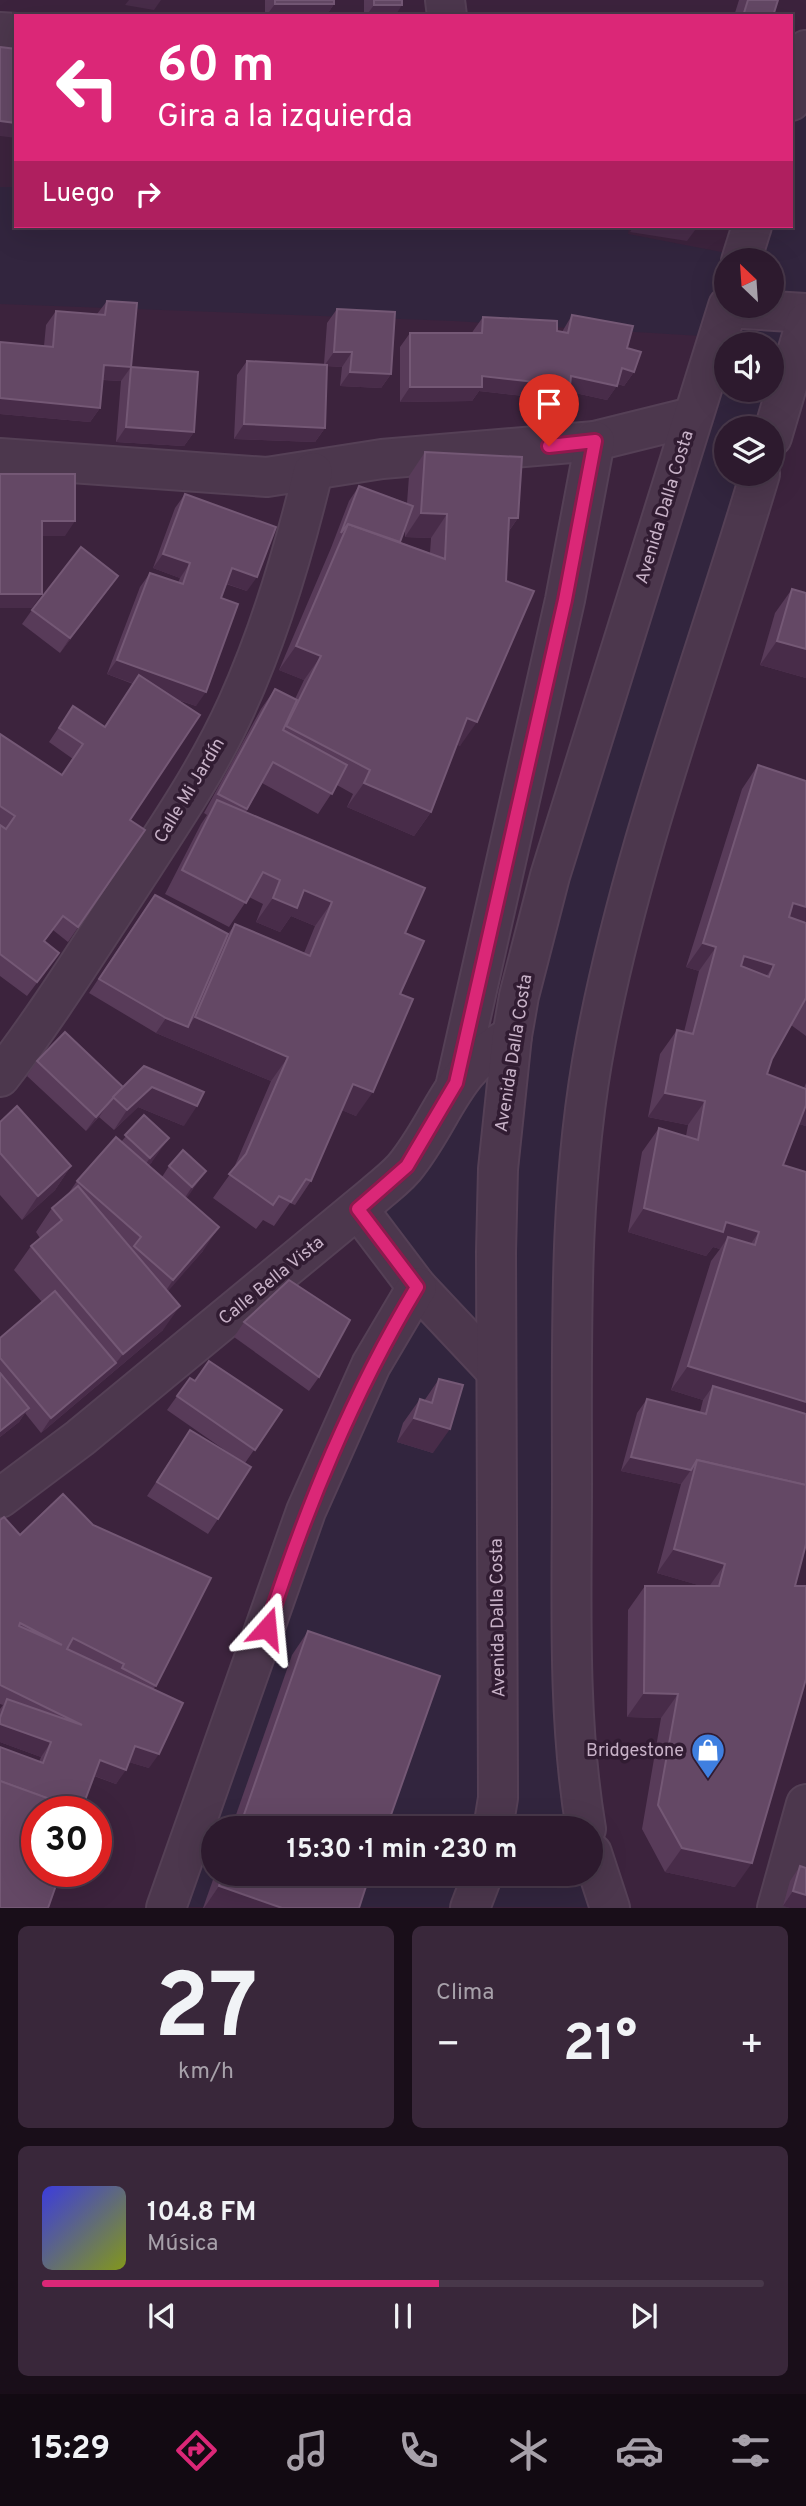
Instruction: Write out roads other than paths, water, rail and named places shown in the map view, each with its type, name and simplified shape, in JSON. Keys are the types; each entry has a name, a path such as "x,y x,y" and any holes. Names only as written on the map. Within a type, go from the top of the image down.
{"street":[{"path":"793,93 806,50"},
{"path":"745,248 751,228"},
{"path":"784,311 806,313"},
{"name":"Avenida Dalla Costa","path":"495,1816 499,1786 496,1371 498,1169 512,1036 519,996 550,876 724,318"},
{"path":"779,416 803,345"},
{"path":"0,458 267,477 313,472 382,459 595,441 692,417"},
{"path":"456,1083 565,600 595,441"},
{"name":"Calle Mi Jardín","path":"0,1077 39,1027 149,857 208,760 237,705 269,624 299,533 313,472"},
{"path":"585,1816 575,1724 572,1542 574,1238 582,1119 611,971 639,862 757,486"},
{"name":"Calle Bella Vista","path":"0,1498 90,1429 407,1166 456,1083 491,1048 512,1036"},
{"path":"358,1209 417,1287 496,1371"},
{"path":"166,1908 306,1511 371,1365 417,1287"},
{"path":"777,1908 806,1804"},
{"path":"470,1908 478,1886"},
{"path":"603,1886 610,1908"}],"place":[{"name":"Bridgestone","path":"708,1780"}]}
